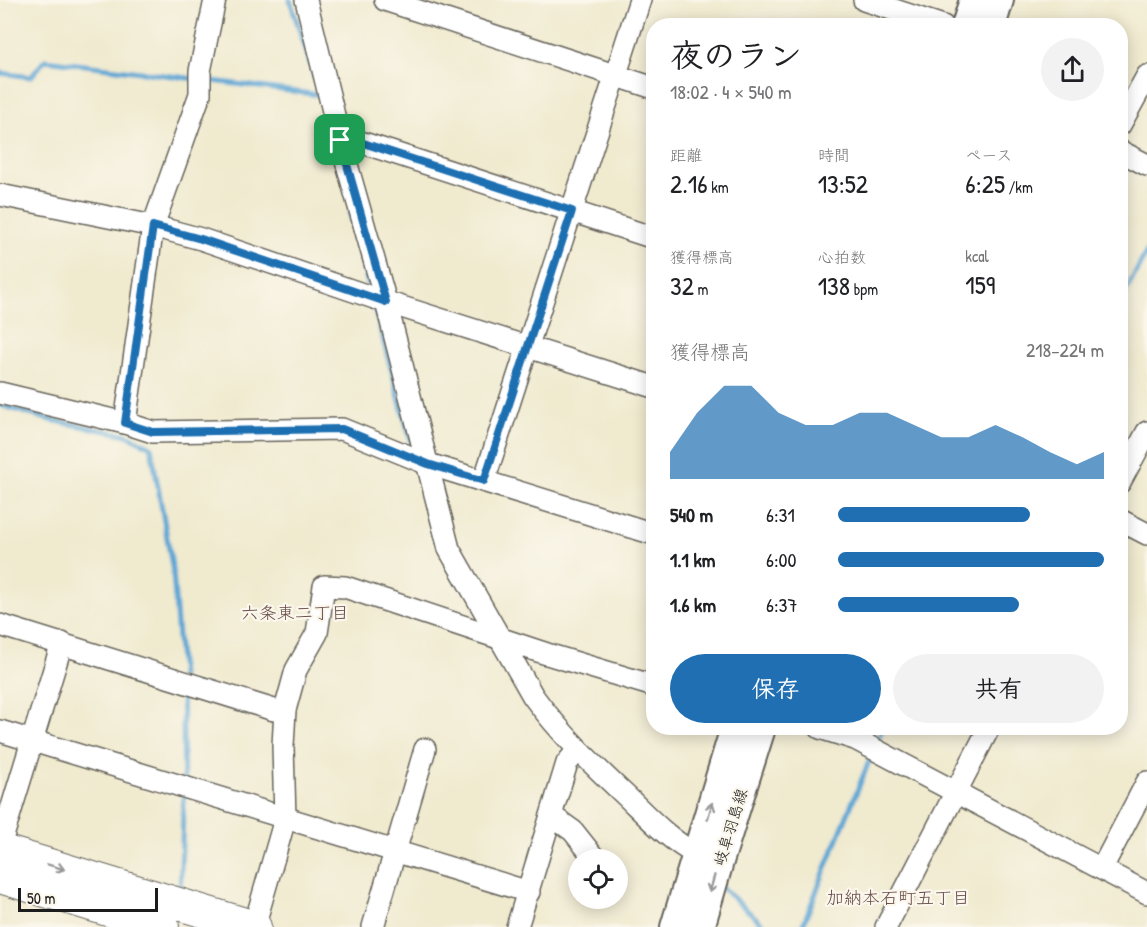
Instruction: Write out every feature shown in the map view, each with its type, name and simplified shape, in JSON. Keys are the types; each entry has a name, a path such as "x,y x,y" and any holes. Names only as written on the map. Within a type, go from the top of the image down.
{"main road":[{"path":"969,18 975,0"},
{"path":"993,18 999,0"},
{"name":"岐阜羽島線","path":"675,927 733,735"},
{"name":"岐阜羽島線","path":"700,927 759,735"},
{"path":"0,848 255,927"},
{"path":"0,877 163,927"}],"street":[{"path":"125,423 153,226 200,94 200,71 215,0"},
{"path":"306,0 340,140 386,302 449,549 533,696 578,750 675,843 697,855"},
{"path":"385,0 646,85"},
{"path":"484,481 640,0"},
{"path":"864,0 919,18"},
{"path":"1128,110 1147,75"},
{"path":"340,140 354,140 646,235"},
{"path":"1128,155 1147,165"},
{"path":"0,195 153,226 201,239 386,302 646,384"},
{"path":"0,393 125,423 153,432 342,429 428,464 646,532"},
{"path":"1128,467 1147,432"},
{"path":"1128,524 1147,534"},
{"path":"255,927 285,819 283,746 285,710 296,670 317,633 324,586 345,587 547,654 646,684"},
{"path":"0,625 274,710 285,710"},
{"path":"0,848 62,643"},
{"path":"0,731 528,892"},
{"path":"842,735 855,739 1147,893"},
{"path":"886,927 985,735"},
{"path":"373,927 425,749"},
{"path":"517,927 567,763 578,750"},
{"path":"1102,868 1147,782"},
{"path":"552,816 573,831 587,849"}],"waterway":[{"path":"290,0 316,82"},
{"path":"0,73 31,77 45,60 196,79"},
{"path":"205,80 320,95"},
{"path":"350,213 370,292"},
{"path":"1128,287 1147,251"},
{"path":"373,303 413,448"},
{"path":"0,405 50,420 127,435 151,447 173,572 181,676"},
{"path":"487,640 505,667"},
{"path":"182,685 184,781"},
{"path":"875,745 880,735"},
{"path":"802,927 872,754"},
{"path":"180,894 184,793"},
{"path":"720,886 766,927"}],"district":[{"name":"六条東二丁目","path":"295,612"},
{"name":"加納本石町五丁目","path":"898,897"}],"route":[{"path":"340,140 354,140 572,211 484,481 428,464 342,429 153,432 125,423 153,226 201,239 386,302 340,140"}]}
